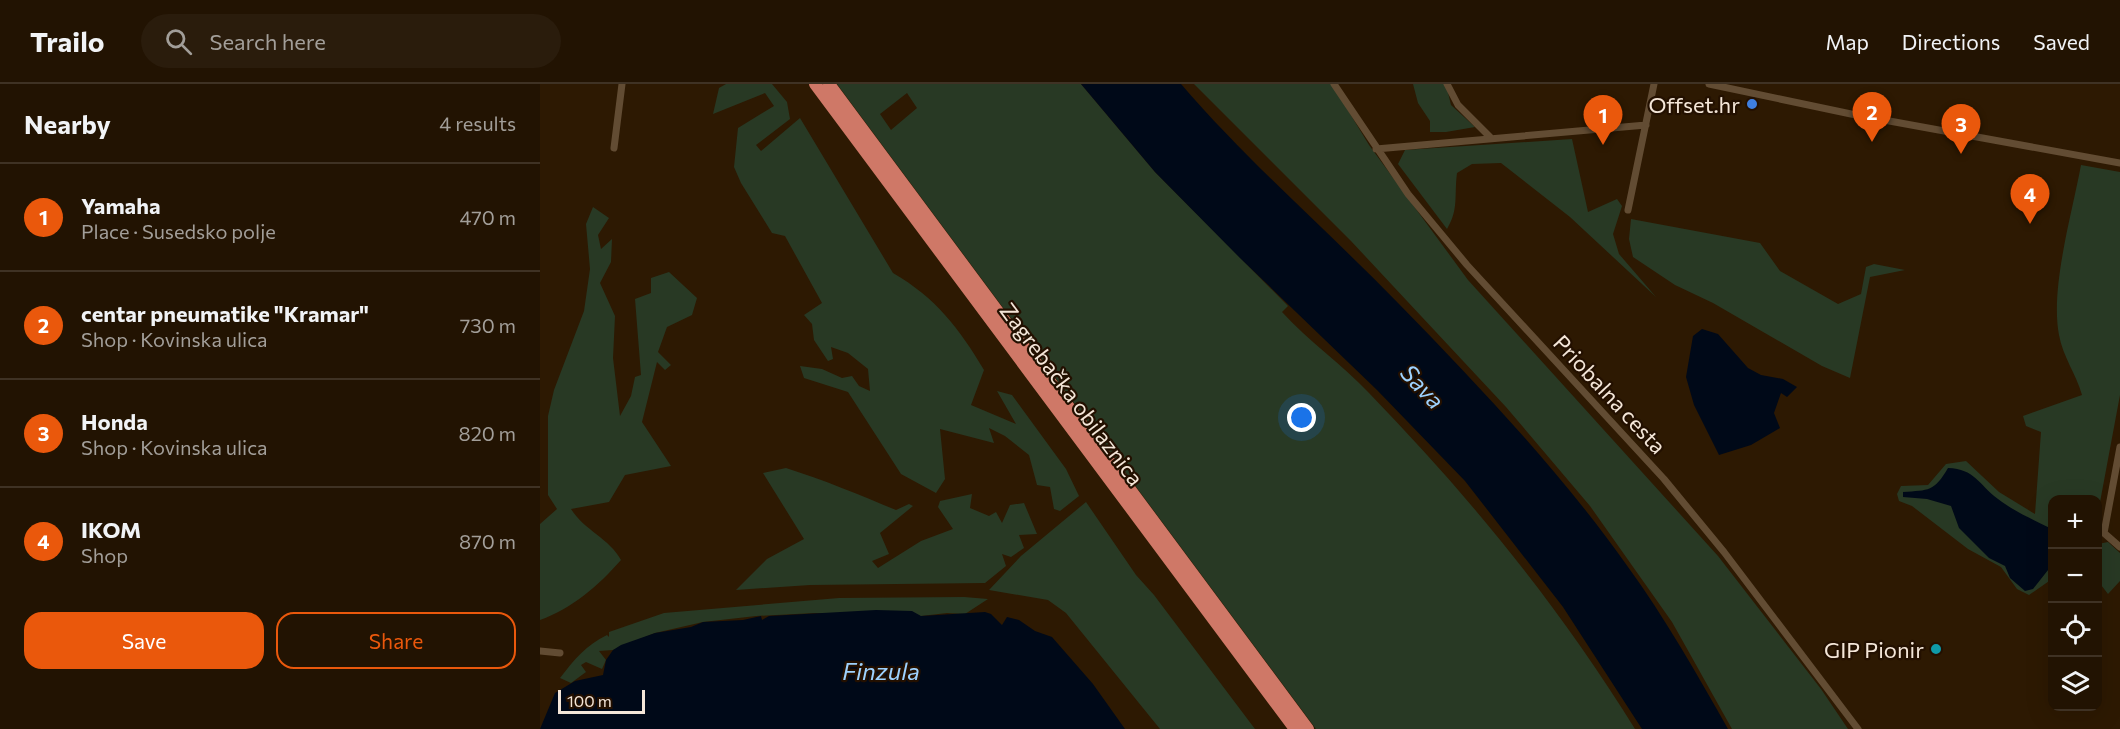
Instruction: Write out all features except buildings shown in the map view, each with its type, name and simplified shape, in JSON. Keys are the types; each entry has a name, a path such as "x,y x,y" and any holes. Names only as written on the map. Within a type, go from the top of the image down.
{"highway":[{"name":"Zagrebačka obilaznica","path":"815,84 1295,729"},
{"name":"Zagrebačka obilaznica","path":"829,84 1308,729"}],"street":[{"path":"614,148 622,84"},
{"name":"Priobalna cesta","path":"1334,84 1408,194 1467,264 1687,506 1858,729"},
{"path":"1447,84 1458,105 1490,137"},
{"path":"1628,210 1654,84"},
{"path":"1709,84 1851,114 2120,164"},
{"path":"1376,149 1490,137 1646,125"},
{"path":"2120,447 2104,533 2120,547"},
{"path":"540,651 560,653"}],"green space":[{"path":"726,84 772,84 787,102 790,119 756,145 761,151 800,118 893,273 922,293 945,315 956,327 984,370 971,405 1016,424 997,391 1012,395 1066,469 1079,496 1060,511 1054,509 1050,487 1037,485 1029,455 1005,436 989,428 994,443 940,429 945,479 936,493 901,474 848,392 804,378 800,366 822,369 842,378 852,376 859,386 870,391 868,369 848,353 831,347 833,359 828,361 814,340 812,324 804,315 822,303 785,236 772,233 741,183 734,167 738,128 774,106 765,93 713,114 719,88"},
{"path":"837,84 1081,84 1155,172 1288,306 1282,312 1369,393 1477,512 1544,596 1606,683 1635,729 1316,729","holes":["907,93 917,108 891,130 880,114"]},
{"path":"1194,84 1332,84 1369,145 1468,280 1718,556 1821,689 1848,729 1732,729 1672,622 1590,506 1506,407 1351,241"},
{"path":"1413,84 1446,84 1451,105 1475,127 1430,132 1430,121 1418,103"},
{"path":"1572,139 1588,212 1617,199 1622,206 1613,234 1619,254 1656,297 1570,217 1501,163 1472,164 1457,173 1455,209 1447,229 1398,164 1405,150"},
{"path":"2081,165 2120,172 2120,395 2101,495 2048,495 2048,582 2029,595 2017,589 2001,567 1968,549 1912,506 1899,501 1897,494 1901,486 1928,485 1946,464 1966,461 1999,492 2035,514 2041,432 2026,426 2023,416 2082,395 2061,343 2057,316 2057,296"},
{"path":"593,207 609,218 598,235 601,249 612,239 611,262 600,283 615,316 613,358 620,416 631,396 635,377 641,375 635,299 651,293 651,278 669,272 697,298 692,315 667,327 658,352 671,365 665,370 657,362 642,422 671,466 625,475 609,502 571,509 583,523 610,546 621,560 603,579 574,603 540,620 540,524 557,509 548,495 548,416 554,390 584,311 590,269 586,224"},
{"path":"1631,219 1760,243 1780,271 1838,304 1861,294 1866,267 1874,264 1905,270 1870,277 1850,378 1822,366 1713,303 1675,285 1633,257 1629,239"},
{"path":"786,468 896,510 909,504 913,506 880,533 889,554 872,561 878,568 921,541 953,529 938,507 940,501 972,494 970,508 989,516 996,512 1002,523 1010,505 1024,503 1037,534 1019,535 1024,548 1011,557 1002,554 1006,566 985,583 810,585 736,590 767,559 804,539 763,473"},
{"path":"1086,502 1136,575 1154,595 1255,729 1160,729 1066,613 1048,600 989,590 1021,556"},
{"path":"2108,542 2120,553 2120,581 2108,594 2102,586 2102,543"},
{"path":"964,597 988,599 965,614 947,613 921,616 815,613 703,622 655,633 613,650 599,651 606,660 602,669 586,662 581,665 586,672 571,683 560,678 587,648 607,635 609,637 609,632 664,613 839,598"}],"water":[{"name":"Sava","path":"1081,84 1181,84 1233,141 1428,334 1489,398 1575,497 1642,586 1728,729 1642,729 1563,607 1465,481 1377,390 1240,258 1155,172"},
{"path":"1702,329 1718,334 1748,368 1761,375 1783,379 1797,387 1787,397 1781,393 1774,413 1780,428 1751,445 1719,455 1694,405 1686,377 1693,336"},
{"path":"1948,468 1964,471 1976,478 2004,504 2048,527 2048,570 2033,589 2025,591 2010,578 2005,566 1989,558 1959,528 1951,506 1927,499 1903,497 1903,492 1925,490 1939,482"},
{"name":"Finzula","path":"876,610 912,611 921,616 985,612 991,614 1002,625 1007,617 1019,620 1035,631 1052,637 1093,684 1125,729 540,729 555,693 575,681 603,675 606,660 613,650 621,645 655,633 691,627 703,622 743,620 761,616 762,620 769,616"}],"place":[{"name":"Offset.hr","path":"1752,104"},
{"name":"centar pneumatike \"Kramar\"","path":"1872,142"},
{"name":"Yamaha","path":"1603,145"},
{"name":"Honda","path":"1961,154"},
{"name":"IKOM","path":"2030,224"},
{"name":"GIP Pionir","path":"1936,649"}]}
